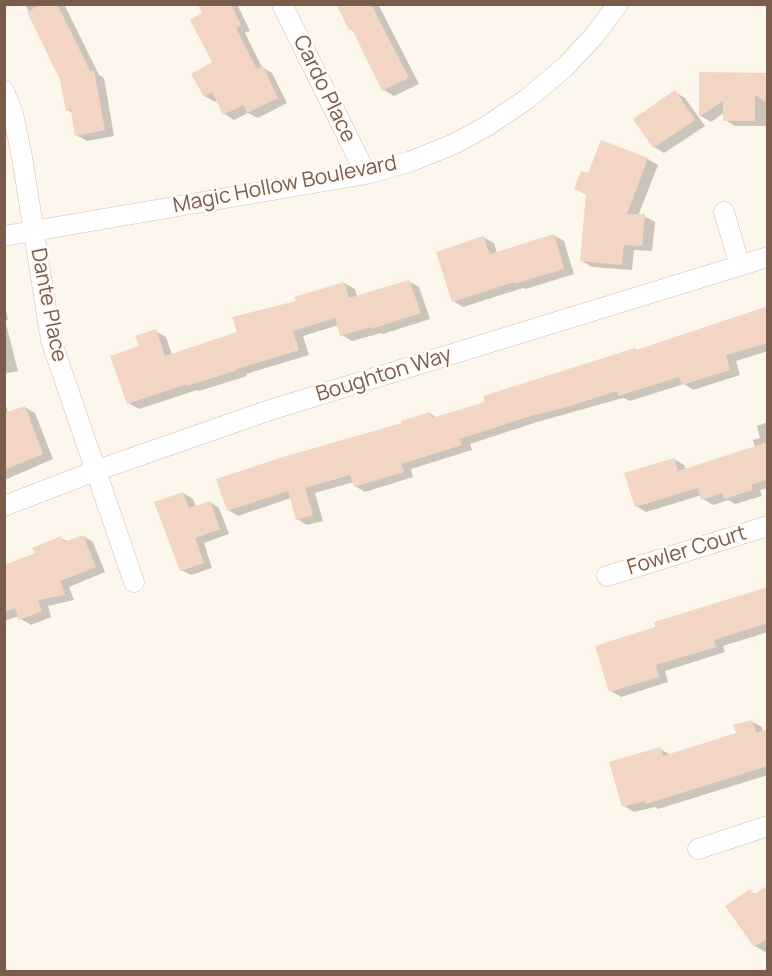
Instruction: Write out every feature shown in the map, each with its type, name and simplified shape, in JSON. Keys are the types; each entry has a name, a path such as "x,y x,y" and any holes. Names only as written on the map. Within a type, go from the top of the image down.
{"street":[{"name":"Cardo Place","path":"282,4 366,174"},
{"name":"Magic Hollow Boulevard","path":"4,236 366,174 409,162 454,144 487,126 527,99 565,67 594,36 618,4"},
{"name":"Dante Place","path":"4,91 13,114 22,157 51,340 134,582"},
{"path":"724,212 740,266"},
{"name":"Boughton Way","path":"4,506 95,471 270,410 768,257"},
{"name":"Fowler Court","path":"607,576 768,526"},
{"path":"698,849 768,826"}],"building":[{"path":"42,4 57,4 90,71 94,70 105,130 75,136 71,110 66,111 60,80 27,12"},
{"path":"198,4 231,4 241,25 236,28 257,69 263,66 278,98 247,113 243,105 223,115 212,92 204,97 191,74 212,62 190,20 202,13"},
{"path":"336,4 371,4 409,78 382,91 352,29 349,30"},
{"path":"699,72 768,73 768,103 755,95 755,121 723,121 723,101 699,117"},
{"path":"675,90 695,120 653,148 633,119"},
{"path":"601,140 648,158 627,214 645,214 642,246 624,245 622,265 580,261 586,194 574,189 581,171 588,173"},
{"path":"554,234 564,269 452,302 436,252 483,236 490,254"},
{"path":"409,280 421,313 340,336 335,318 293,331 299,350 127,404 110,356 139,346 135,336 156,329 165,356 237,332 232,317 296,301 294,297 344,282 349,298"},
{"path":"768,306 768,343 726,355 730,370 682,385 679,377 618,396 617,391 527,417 460,439 462,445 401,464 404,472 354,487 350,475 305,488 313,515 296,520 288,491 227,511 216,479 402,423 401,421 430,412 432,418 485,402 483,396 635,348 636,350"},
{"path":"25,406 43,454 4,470 4,413"},
{"path":"768,442 768,479 751,485 753,490 724,499 722,493 701,500 698,488 635,507 624,473 674,458 678,471"},
{"path":"183,492 189,508 210,501 220,529 195,538 204,563 180,571 154,502"},
{"path":"83,535 96,567 60,581 65,595 38,600 42,611 19,620 15,608 4,612 4,565 35,553 32,548 61,536 64,542"},
{"path":"768,587 768,623 714,640 716,647 656,665 659,677 609,692 595,646 655,627 654,622"},
{"path":"752,720 756,733 768,729 768,766 646,804 645,801 622,807 609,762 660,747 663,756 736,733 733,725"},
{"path":"768,885 768,938 754,947 725,906 750,889 753,895"}]}
